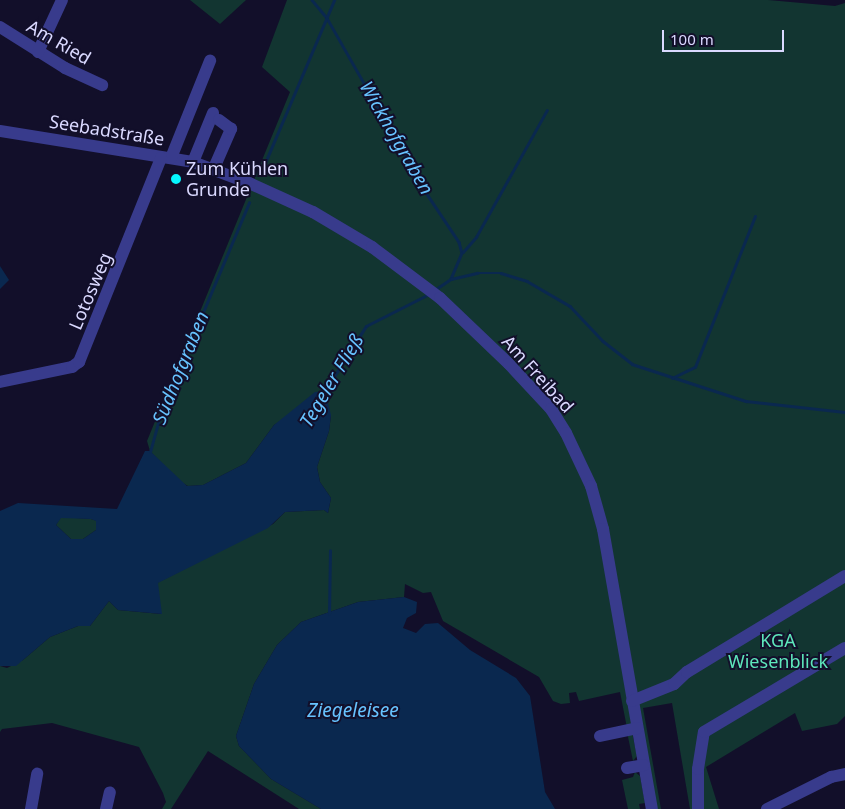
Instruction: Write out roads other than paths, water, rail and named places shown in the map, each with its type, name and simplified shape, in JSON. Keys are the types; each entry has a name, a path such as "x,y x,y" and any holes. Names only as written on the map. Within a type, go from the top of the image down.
{"street":[{"path":"38,52 62,0"},
{"name":"Am Ried","path":"0,27 38,52 102,85"},
{"path":"166,158 210,60"},
{"path":"194,162 216,117 231,129 211,167"},
{"name":"Seebadstraße","path":"0,131 194,162 211,167"},
{"name":"Lotosweg","path":"0,382 72,367 79,362 166,158"},
{"name":"Am Freibad","path":"211,167 312,212 372,247 440,298 509,364 551,410 584,467 603,530 652,809"},
{"path":"632,700 674,684 694,667 845,576"},
{"path":"698,809 698,769 704,732 845,648"},
{"path":"600,736 638,728"},
{"path":"628,768 644,765"},
{"path":"31,809 37,774"},
{"path":"767,809 831,777 845,774"},
{"path":"106,809 110,792"}],"water":[{"path":"0,266 9,280 0,289"},
{"path":"325,391 331,415 329,431 317,467 320,482 331,498 328,513 324,510 285,512 268,528 158,583 162,614 118,610 109,601 90,626 78,626 50,637 16,666 0,666 0,511 18,503 117,509 145,451 150,451 187,486 203,485 246,463 274,425 315,392","holes":["61,518 91,519 96,521 96,530 83,539 71,539 56,525"]},
{"name":"Ziegeleisee","path":"404,597 417,602 416,613 407,618 403,628 416,633 425,624 438,623 470,650 516,678 530,696 545,792 555,809 321,809 271,779 239,746 236,736 254,684 277,645 301,622 358,602"}],"waterway":[{"name":"Wickhofgraben","path":"312,0 327,18 427,194 459,242 462,253 451,279"},
{"name":"Südhofgraben","path":"262,170 334,0"},
{"path":"463,252 476,237 547,110"},
{"name":"Südhofgraben","path":"150,452 161,412 249,203"},
{"path":"672,378 695,367 755,216"},
{"name":"Tegeler Fließ","path":"436,289 451,279 477,273 501,273 527,281 570,306 603,341 632,364 746,401 845,412"},
{"name":"Tegeler Fließ","path":"323,394 366,326 427,295"},
{"path":"329,614 330,551"}],"place":[{"name":"Zum Kühlen Grunde","path":"176,179"}],"park label":[{"name":"KGA Wiesenblick","path":"778,651"}]}
